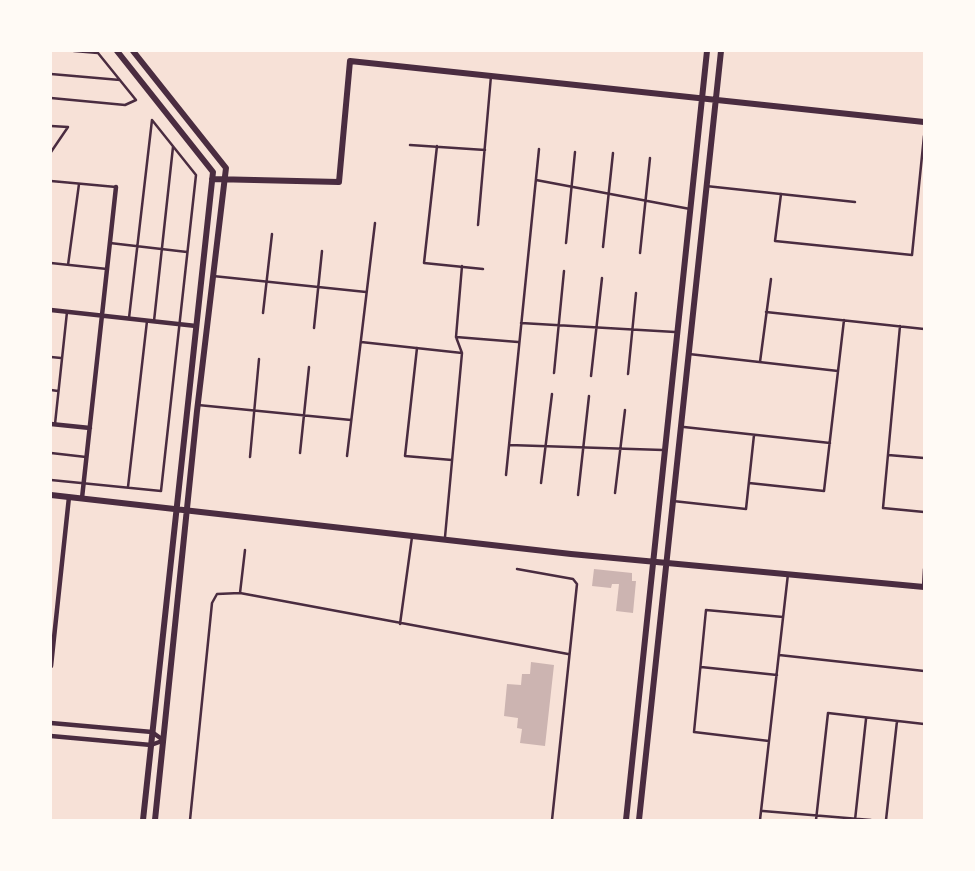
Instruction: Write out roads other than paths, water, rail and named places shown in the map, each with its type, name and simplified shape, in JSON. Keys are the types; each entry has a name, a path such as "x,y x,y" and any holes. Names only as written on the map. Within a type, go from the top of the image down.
{"street":[{"path":"117,51 213,172 143,820"},
{"path":"133,51 226,169 198,405 155,820"},
{"path":"625,820 707,51"},
{"path":"639,820 721,51"},
{"path":"212,179 339,182 350,61 924,122"},
{"path":"82,498 116,187"},
{"path":"51,310 196,326"},
{"path":"53,424 90,428"},
{"path":"51,495 444,540 923,587"},
{"path":"51,666 69,497"},
{"path":"51,601 58,602"},
{"path":"51,723 152,732 163,740"},
{"path":"51,736 151,745 163,740"}],"lane":[{"path":"51,98 125,105 136,100 98,53 74,51"},
{"path":"51,74 120,80"},
{"path":"478,225 491,76"},
{"path":"51,480 161,491 196,175 152,120 129,319"},
{"path":"51,126 68,127 51,152"},
{"path":"781,194 775,241 912,255 924,135"},
{"path":"410,145 485,150"},
{"path":"128,487 173,146"},
{"path":"437,146 425,263 483,269"},
{"path":"506,475 539,149"},
{"path":"566,243 575,152"},
{"path":"603,247 612,153"},
{"path":"640,253 650,158"},
{"path":"536,180 690,209"},
{"path":"51,181 116,187"},
{"path":"68,265 79,184"},
{"path":"706,186 855,202"},
{"path":"918,197 924,197"},
{"path":"347,456 375,223"},
{"path":"263,313 272,234"},
{"path":"110,243 187,252"},
{"path":"314,328 322,251"},
{"path":"51,263 107,269"},
{"path":"444,540 462,353 456,337 462,267"},
{"path":"554,373 564,271"},
{"path":"213,275 366,292"},
{"path":"591,376 602,278"},
{"path":"760,362 771,279"},
{"path":"628,374 636,293"},
{"path":"53,424 67,312"},
{"path":"766,312 924,329"},
{"path":"749,483 824,491 844,320"},
{"path":"521,323 677,332"},
{"path":"900,326 883,508 924,512"},
{"path":"456,337 519,342"},
{"path":"361,342 462,353"},
{"path":"417,348 405,456 452,460"},
{"path":"689,354 838,371"},
{"path":"51,357 62,359"},
{"path":"250,457 259,359"},
{"path":"300,453 309,366"},
{"path":"51,390 58,391"},
{"path":"541,483 551,394"},
{"path":"578,495 589,396"},
{"path":"198,405 351,421"},
{"path":"615,493 625,410"},
{"path":"681,427 830,443"},
{"path":"673,501 746,509 754,435"},
{"path":"509,444 665,450"},
{"path":"51,453 87,457"},
{"path":"888,455 924,458"},
{"path":"400,624 412,536"},
{"path":"240,593 245,550"},
{"path":"517,569 575,581 552,820"},
{"path":"923,587 924,569"},
{"path":"760,820 788,574"},
{"path":"190,820 212,603 217,594 240,593 568,654"},
{"path":"769,741 694,732 706,610 783,617"},
{"path":"779,655 924,671"},
{"path":"701,667 777,675"},
{"path":"816,818 828,713 924,724"},
{"path":"855,820 866,718"},
{"path":"886,820 897,721"},
{"path":"761,811 816,818 871,820"}]}
